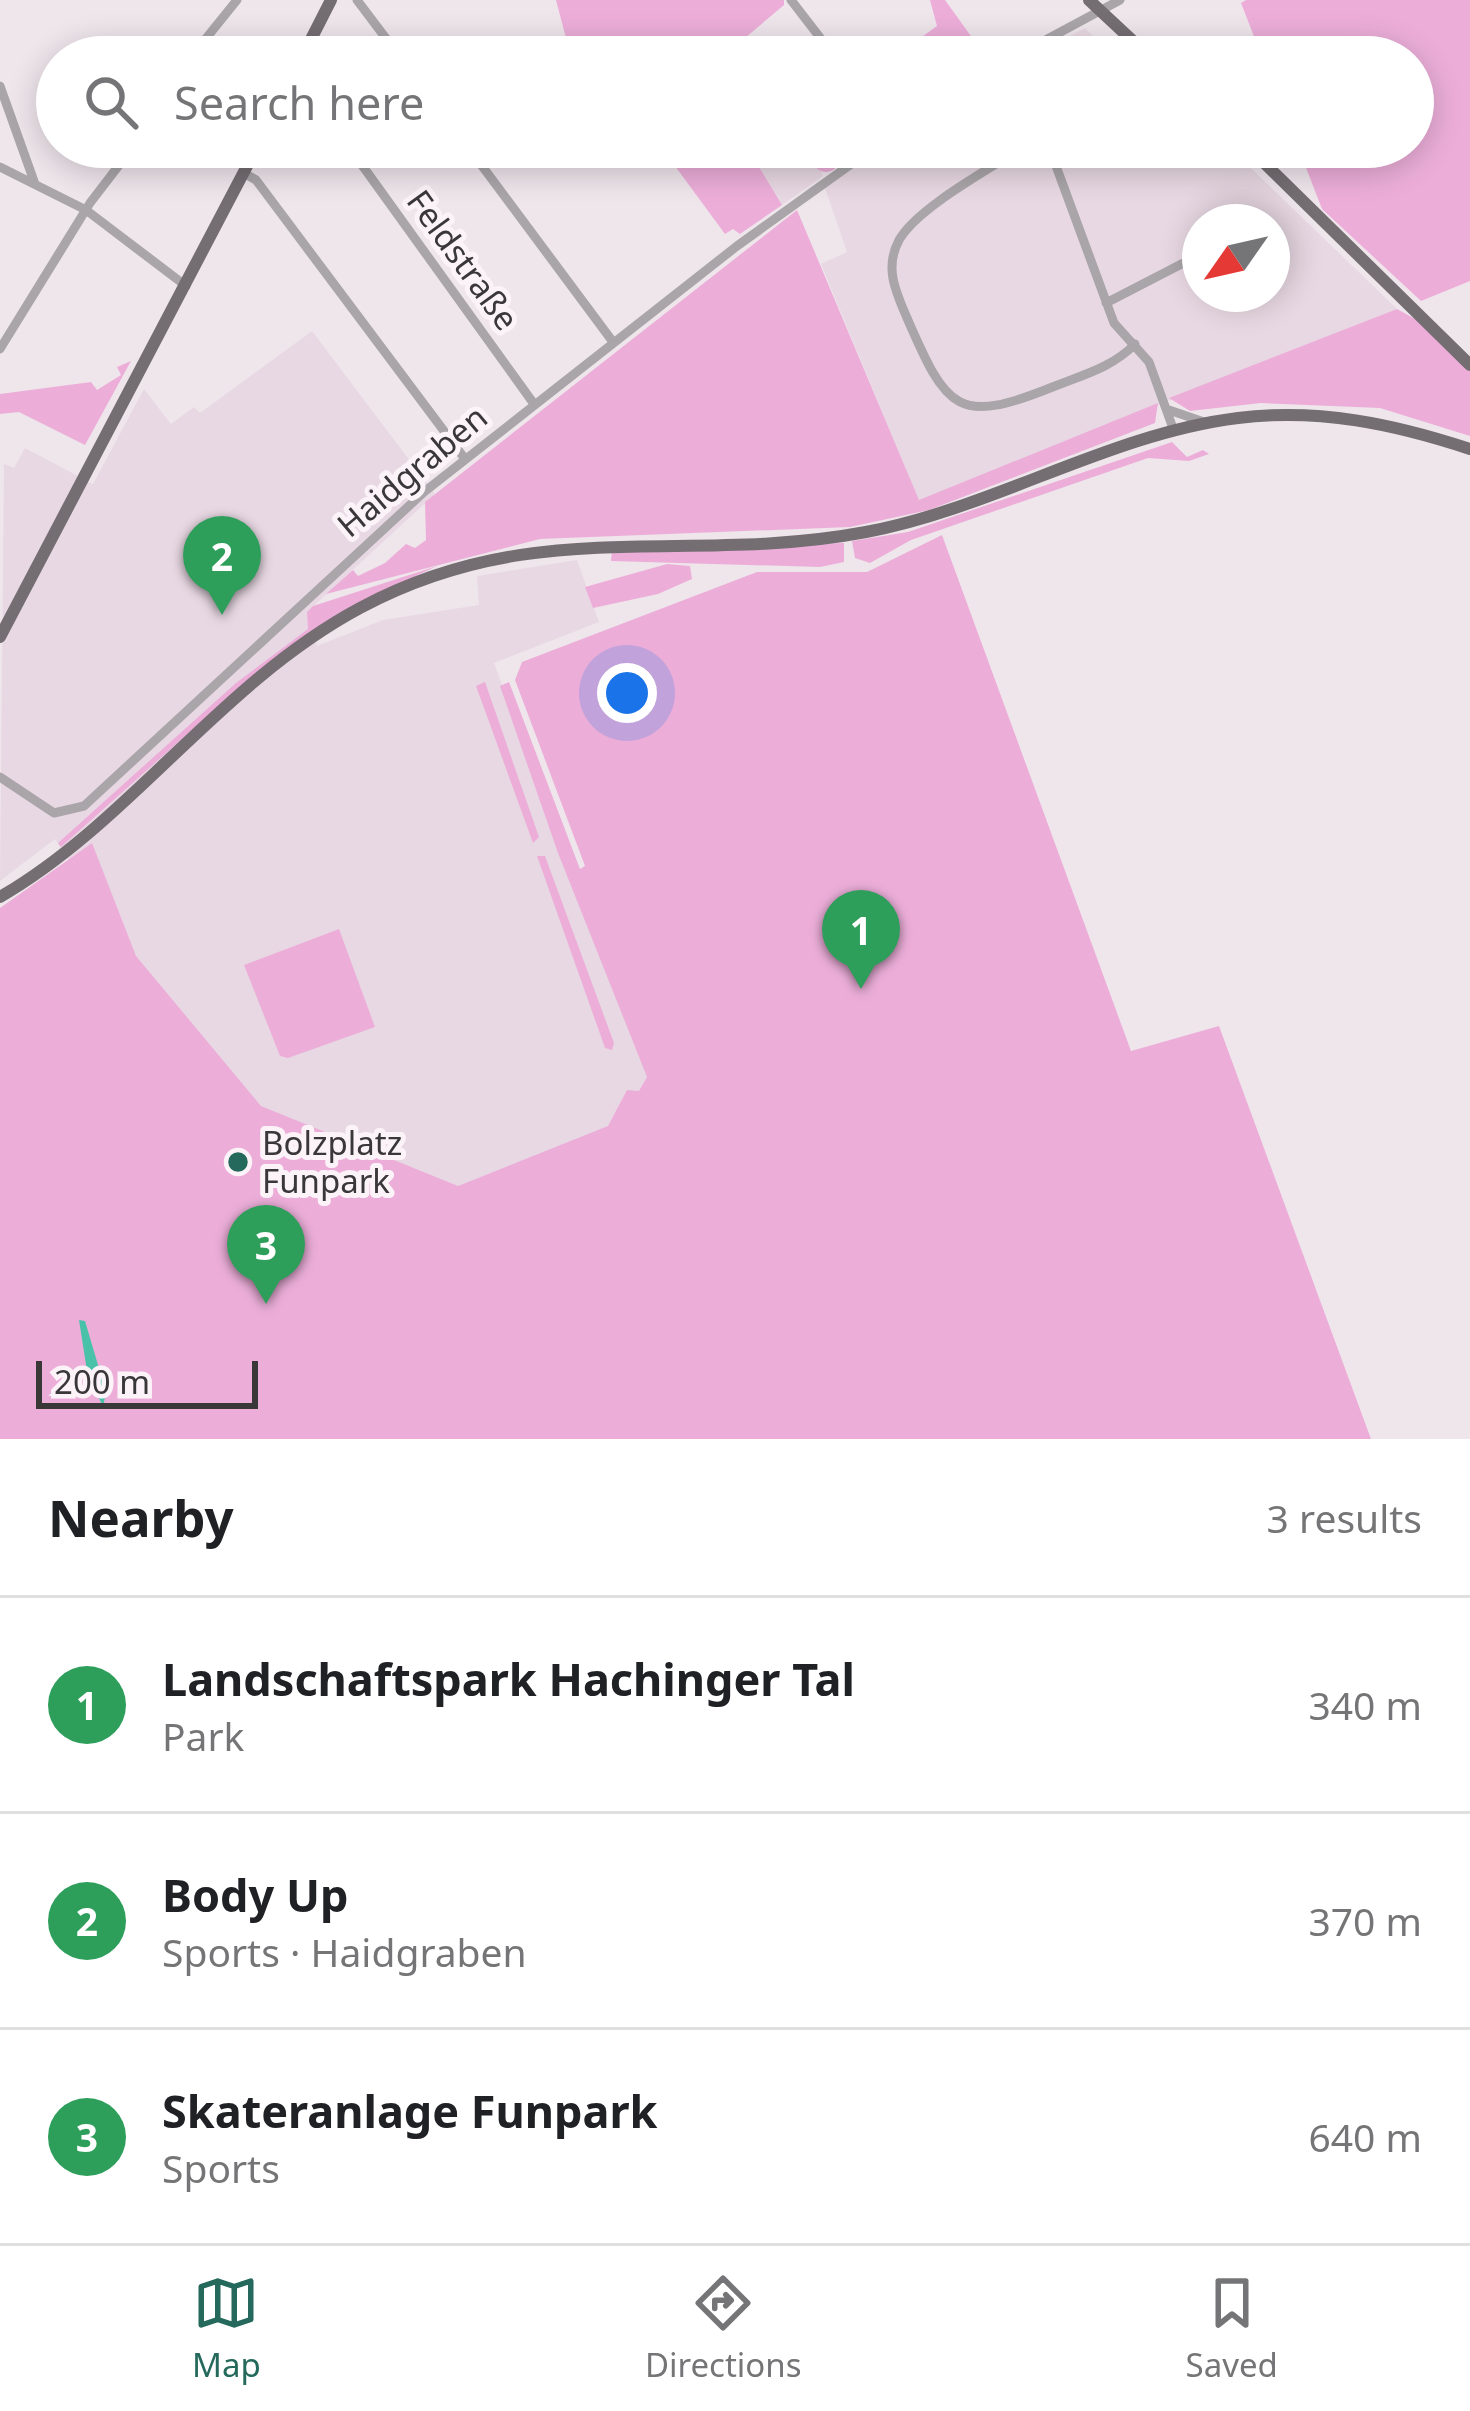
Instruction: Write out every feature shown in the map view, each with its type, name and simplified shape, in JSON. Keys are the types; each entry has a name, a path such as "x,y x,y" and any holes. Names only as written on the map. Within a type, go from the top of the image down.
{"main road":[{"path":"313,36 331,0"},
{"path":"1088,0 1127,36"},
{"path":"0,638 246,168"},
{"path":"1265,168 1470,364"},
{"path":"0,897 75,841 273,666 362,607 419,582 541,549 599,543 788,542 867,532 932,516 1100,455 1210,423 1341,417 1385,423 1470,449"}],"street":[{"path":"207,36 237,0"},
{"path":"357,0 384,36"},
{"path":"1054,36 1120,0"},
{"path":"792,1 819,36"},
{"path":"0,86 35,184"},
{"path":"0,167 86,210 186,286"},
{"path":"0,349 117,168"},
{"name":"Feldstraße","path":"364,168 534,404"},
{"path":"484,168 613,342"},
{"name":"Haidgraben","path":"0,777 54,813 84,806 465,459 847,168"},
{"path":"992,168 925,214 896,249 892,279 931,374 962,404 996,408 1105,366 1135,344"},
{"path":"1057,168 1114,323 1149,362 1174,431"},
{"path":"244,173 256,181 465,459"},
{"path":"1106,303 1182,264"},
{"path":"1168,410 1210,423"}],"shaded area":[{"path":"556,0 784,0 747,36 565,36"},
{"path":"930,0 945,0 971,36 923,36 937,26"},
{"path":"1470,0 1470,281 1421,301 1322,209 1306,168 1434,168 1434,36 1254,36 1241,3"},
{"path":"1085,28 1093,36 1070,36"},
{"path":"676,168 760,168 782,205 740,234 733,229 725,234"},
{"path":"760,168 819,168 823,176 782,205"},
{"path":"853,168 1251,168 1288,204 1182,204 1182,312 1290,312 1290,206 1397,309 919,501 821,264 847,252 825,188"},
{"path":"797,210 919,500 1158,403 1155,423 929,510 850,527 540,539 326,594 353,570 358,576 385,563 406,544 415,548 426,540 425,502"},
{"path":"1397,309 1417,320 1470,370 1470,436 1380,408 1261,403 1190,411 1169,398"},
{"path":"312,331 435,494 307,612 317,646 383,620 479,605 477,576 577,560 599,622 494,663 659,1107 458,1189 261,1106 130,953 55,839 0,881 4,464 14,468 25,448 93,484 144,389 171,424 194,407 200,413"},
{"path":"131,361 85,445 19,412 0,414 0,394 91,382 97,390 121,375 117,367"},
{"path":"1172,442 1187,457 1203,450 1209,454 1189,461 1148,458 911,540 870,563 855,558 852,541 908,532"},
{"path":"942,535 1131,1051 1219,1026 1371,1439 0,1439 0,908 92,843 136,956 261,1106 458,1186 608,1126 627,1090 639,1091 647,1077 558,853 500,686 509,682 580,869 585,866 515,680 522,662 757,572 867,572"},
{"path":"844,543 844,562 820,567 611,561 612,549"},
{"path":"667,564 690,566 692,579 658,594 593,608 585,587"},
{"path":"437,566 384,591 240,687 61,847 58,843 236,683 308,629 307,612 313,606"},
{"path":"485,682 539,837 533,843 476,686"},
{"path":"537,856 545,856 614,1043 612,1050 605,1048"},
{"path":"339,929 375,1027 288,1058 280,1056 244,965"},
{"path":"79,1320 85,1321 106,1392 103,1407 87,1371"}],"place":[{"name":"Body Up","path":"222,615"},
{"name":"Landschaftspark Hachinger Tal","path":"861,989"},
{"name":"Bolzplatz Funpark","path":"238,1162"},
{"name":"Skateranlage Funpark","path":"266,1304"}]}
